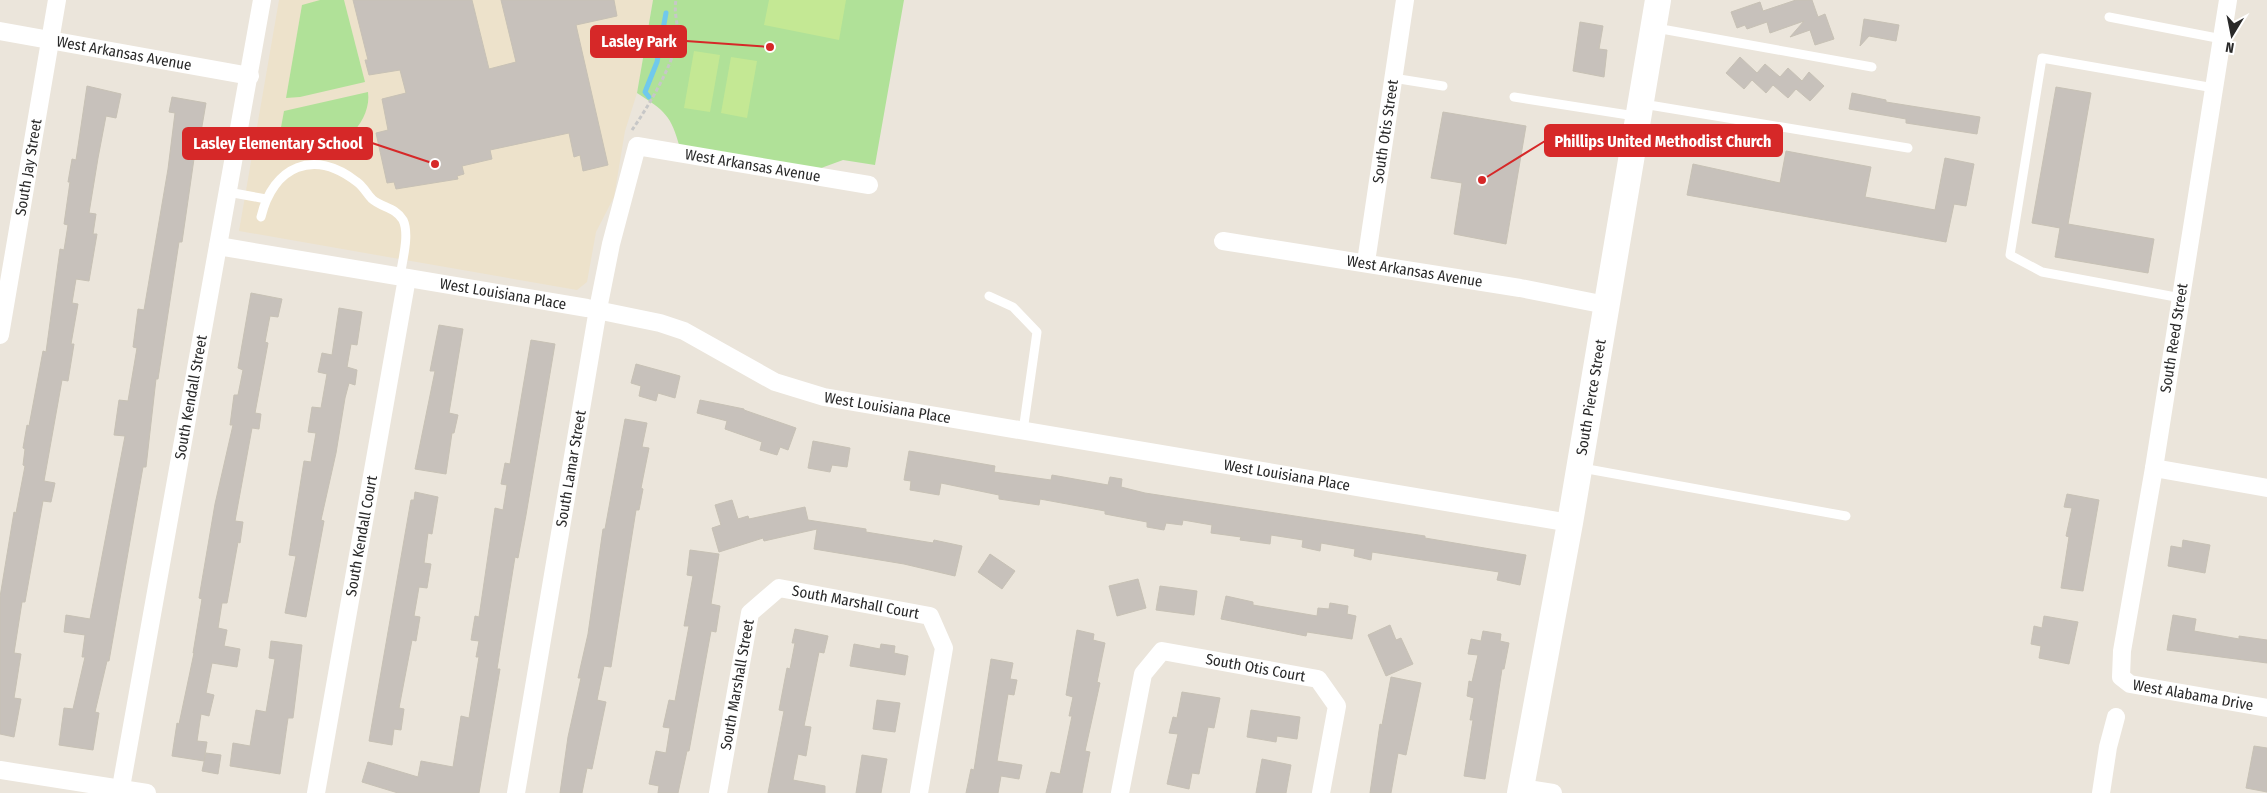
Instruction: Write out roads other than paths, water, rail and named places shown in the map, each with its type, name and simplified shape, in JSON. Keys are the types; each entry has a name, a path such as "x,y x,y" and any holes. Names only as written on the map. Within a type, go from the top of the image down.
{"street":[{"name":"South Jay Street","path":"0,335 57,0"},
{"name":"South Kendall Street","path":"120,791 250,76 262,0"},
{"name":"South Otis Street","path":"1366,262 1405,0"},
{"name":"South Pierce Street","path":"1521,790 1570,523 1658,0"},
{"name":"South Reed Street","path":"2122,677 2122,650 2154,468 2228,0"},
{"name":"West Arkansas Avenue","path":"0,31 250,76"},
{"name":"West Arkansas Avenue","path":"637,146 869,185"},
{"name":"South Lamar Street","path":"516,793 598,310 611,244 637,146"},
{"name":"West Arkansas Avenue","path":"1223,241 1366,262 1606,304"},
{"name":"West Louisiana Place","path":"218,246 598,310 660,324 684,332 775,382 824,397 1570,523"},
{"name":"South Kendall Court","path":"316,793 403,277"},
{"path":"2154,468 2267,488"},
{"name":"South Marshall Street","path":"718,793 750,614 779,588"},
{"name":"South Marshall Court","path":"779,588 930,616 944,648 919,793"},
{"name":"South Otis Court","path":"1120,793 1143,674 1162,651 1318,679 1337,706 1321,793"},
{"name":"West Alabama Drive","path":"2122,677 2130,684 2267,708"},
{"path":"2100,793 2108,747 2116,717"},
{"path":"0,770 120,791 148,793"},
{"path":"1521,790 1552,793"}],"lane":[{"path":"2109,17 2222,39"},
{"path":"1653,28 1872,66"},
{"path":"2181,298 2042,272 2010,255 2013,235 2042,58 2214,88"},
{"path":"1393,78 1443,86"},
{"path":"1514,97 1639,110 1908,148"},
{"path":"261,217 266,199 277,180 291,170 308,165 326,165 358,182 374,200 394,209 403,221 405,234 403,277"},
{"path":"228,192 266,199"},
{"path":"989,296 1013,307 1037,332 1023,431"},
{"path":"1579,468 1846,516"}],"waterway":[{"path":"649,97 645,92 657,62 666,13"}],"place":[{"name":"Lasley Park","path":"770,47"},
{"name":"Lasley Elementary School","path":"435,164"},
{"name":"Phillips United Methodist Church","path":"1482,180"}]}
